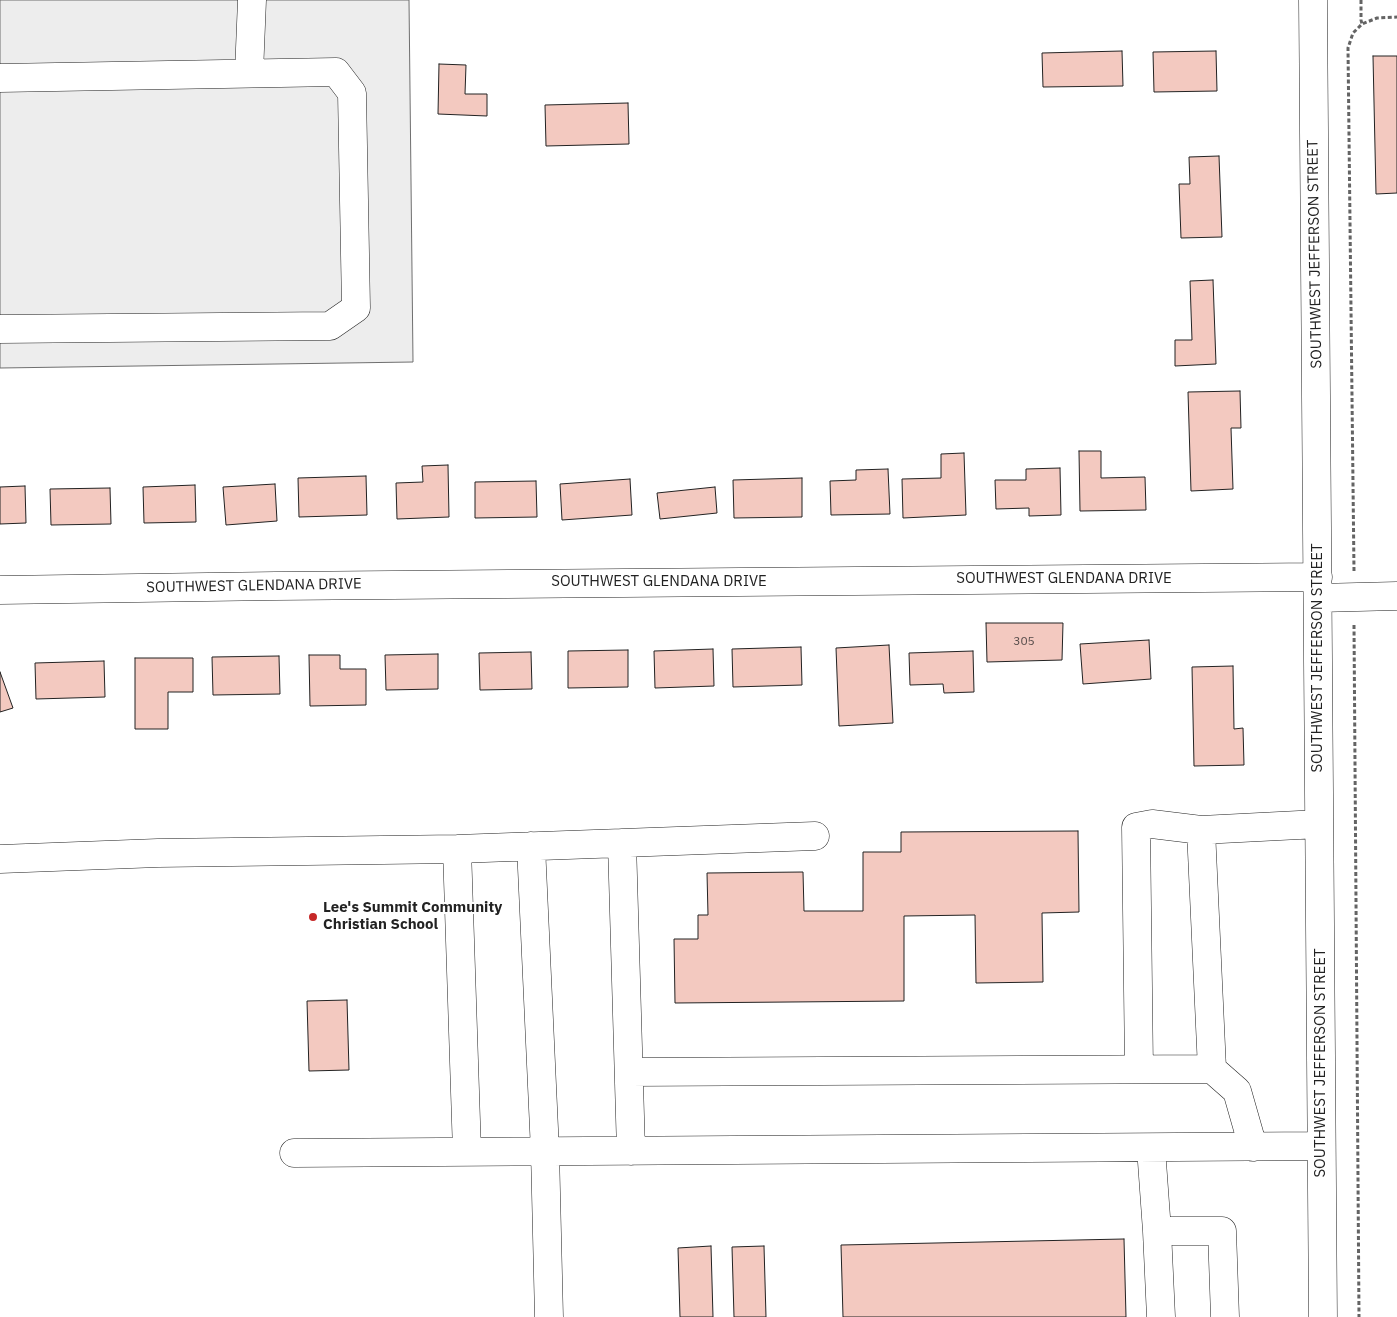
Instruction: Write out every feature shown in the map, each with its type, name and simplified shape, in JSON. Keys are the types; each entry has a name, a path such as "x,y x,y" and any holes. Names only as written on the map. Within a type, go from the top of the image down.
{"street":[{"path":"249,73 252,0"},
{"name":"SOUTHWEST JEFFERSON STREET","path":"1312,0 1323,1317"},
{"path":"0,78 336,72 352,93 356,308 330,326 0,329"},
{"name":"SOUTHWEST GLENDANA DRIVE","path":"0,590 276,586 1318,587 1354,596 1397,596"},
{"path":"1139,1069 1136,827 1152,824 1202,830 1319,824"},
{"path":"1202,830 1212,1069"},
{"path":"0,859 158,853 457,849 815,836"},
{"path":"622,843 631,1151"},
{"path":"531,846 549,1317"},
{"path":"457,849 467,1152"},
{"path":"629,1072 1212,1069 1237,1091 1253,1147"},
{"path":"294,1153 1321,1146"},
{"path":"1151,1148 1161,1317"},
{"path":"1157,1231 1222,1231 1225,1317"}],"path":[{"path":"1361,0 1362,24"},
{"path":"1359,1317 1348,48 1353,33 1362,24 1377,18 1397,17"}],"shaded area":[{"path":"0,0 409,0 413,362 0,368"}],"building":[{"path":"1122,51 1123,86 1043,87 1042,53"},
{"path":"1216,51 1217,91 1154,92 1153,52"},
{"path":"1373,56 1397,56 1397,193 1376,194"},
{"path":"439,64 466,65 465,94 487,94 487,116 438,114"},
{"path":"628,103 629,144 546,146 545,105"},
{"path":"1219,156 1222,237 1181,238 1179,184 1190,184 1189,157"},
{"path":"1213,280 1216,364 1175,366 1175,340 1192,340 1190,281"},
{"path":"1240,391 1241,428 1231,428 1233,489 1191,491 1188,392"},
{"path":"1079,451 1101,451 1101,478 1145,477 1146,510 1080,511"},
{"path":"964,453 966,515 903,518 902,479 941,478 941,454"},
{"path":"448,465 449,517 397,519 396,483 423,482 422,466"},
{"path":"1060,468 1061,515 1029,516 1029,508 996,509 995,480 1026,480 1026,469"},
{"path":"888,469 890,514 831,515 830,481 856,480 856,470"},
{"path":"366,476 367,515 299,517 298,478"},
{"path":"802,478 802,517 734,518 733,480"},
{"path":"630,479 632,515 562,520 560,484"},
{"path":"536,481 537,517 475,518 475,482"},
{"path":"275,484 277,521 226,525 223,487"},
{"path":"195,485 196,522 144,523 143,487"},
{"path":"25,486 26,523 0,524 0,487"},
{"path":"715,487 717,513 660,519 657,493"},
{"path":"110,488 111,524 51,525 50,489"},
{"path":"986,623 1063,623 1062,660 987,662"},
{"path":"1149,640 1151,679 1083,684 1080,644"},
{"path":"889,645 893,723 839,726 836,648"},
{"path":"801,647 802,685 733,687 732,649"},
{"path":"713,649 714,686 655,688 654,651"},
{"path":"628,650 628,687 568,688 568,651"},
{"path":"973,651 974,692 944,693 943,684 910,685 909,653"},
{"path":"531,652 532,689 480,690 479,653"},
{"path":"438,654 438,689 386,690 385,655"},
{"path":"309,655 340,655 340,669 366,669 366,705 310,706"},
{"path":"279,656 280,694 213,695 212,657"},
{"path":"135,658 193,658 193,692 168,692 168,729 135,729"},
{"path":"104,661 105,697 36,699 35,663"},
{"path":"1233,666 1234,729 1243,728 1244,765 1194,766 1192,667"},
{"path":"0,672 13,708 0,712"},
{"path":"1078,831 1079,912 1042,913 1043,982 976,983 975,915 904,916 904,1001 675,1003 674,939 698,939 698,915 708,915 707,873 803,872 804,911 863,911 863,852 901,852 901,832"},
{"path":"347,1000 349,1070 309,1071 307,1001"},
{"path":"1124,1239 1126,1317 843,1317 841,1245"},
{"path":"711,1246 713,1317 680,1317 678,1248"},
{"path":"764,1246 766,1317 734,1317 732,1247"}],"place":[{"name":"Lee's Summit Community Christian School","path":"313,917"}]}
